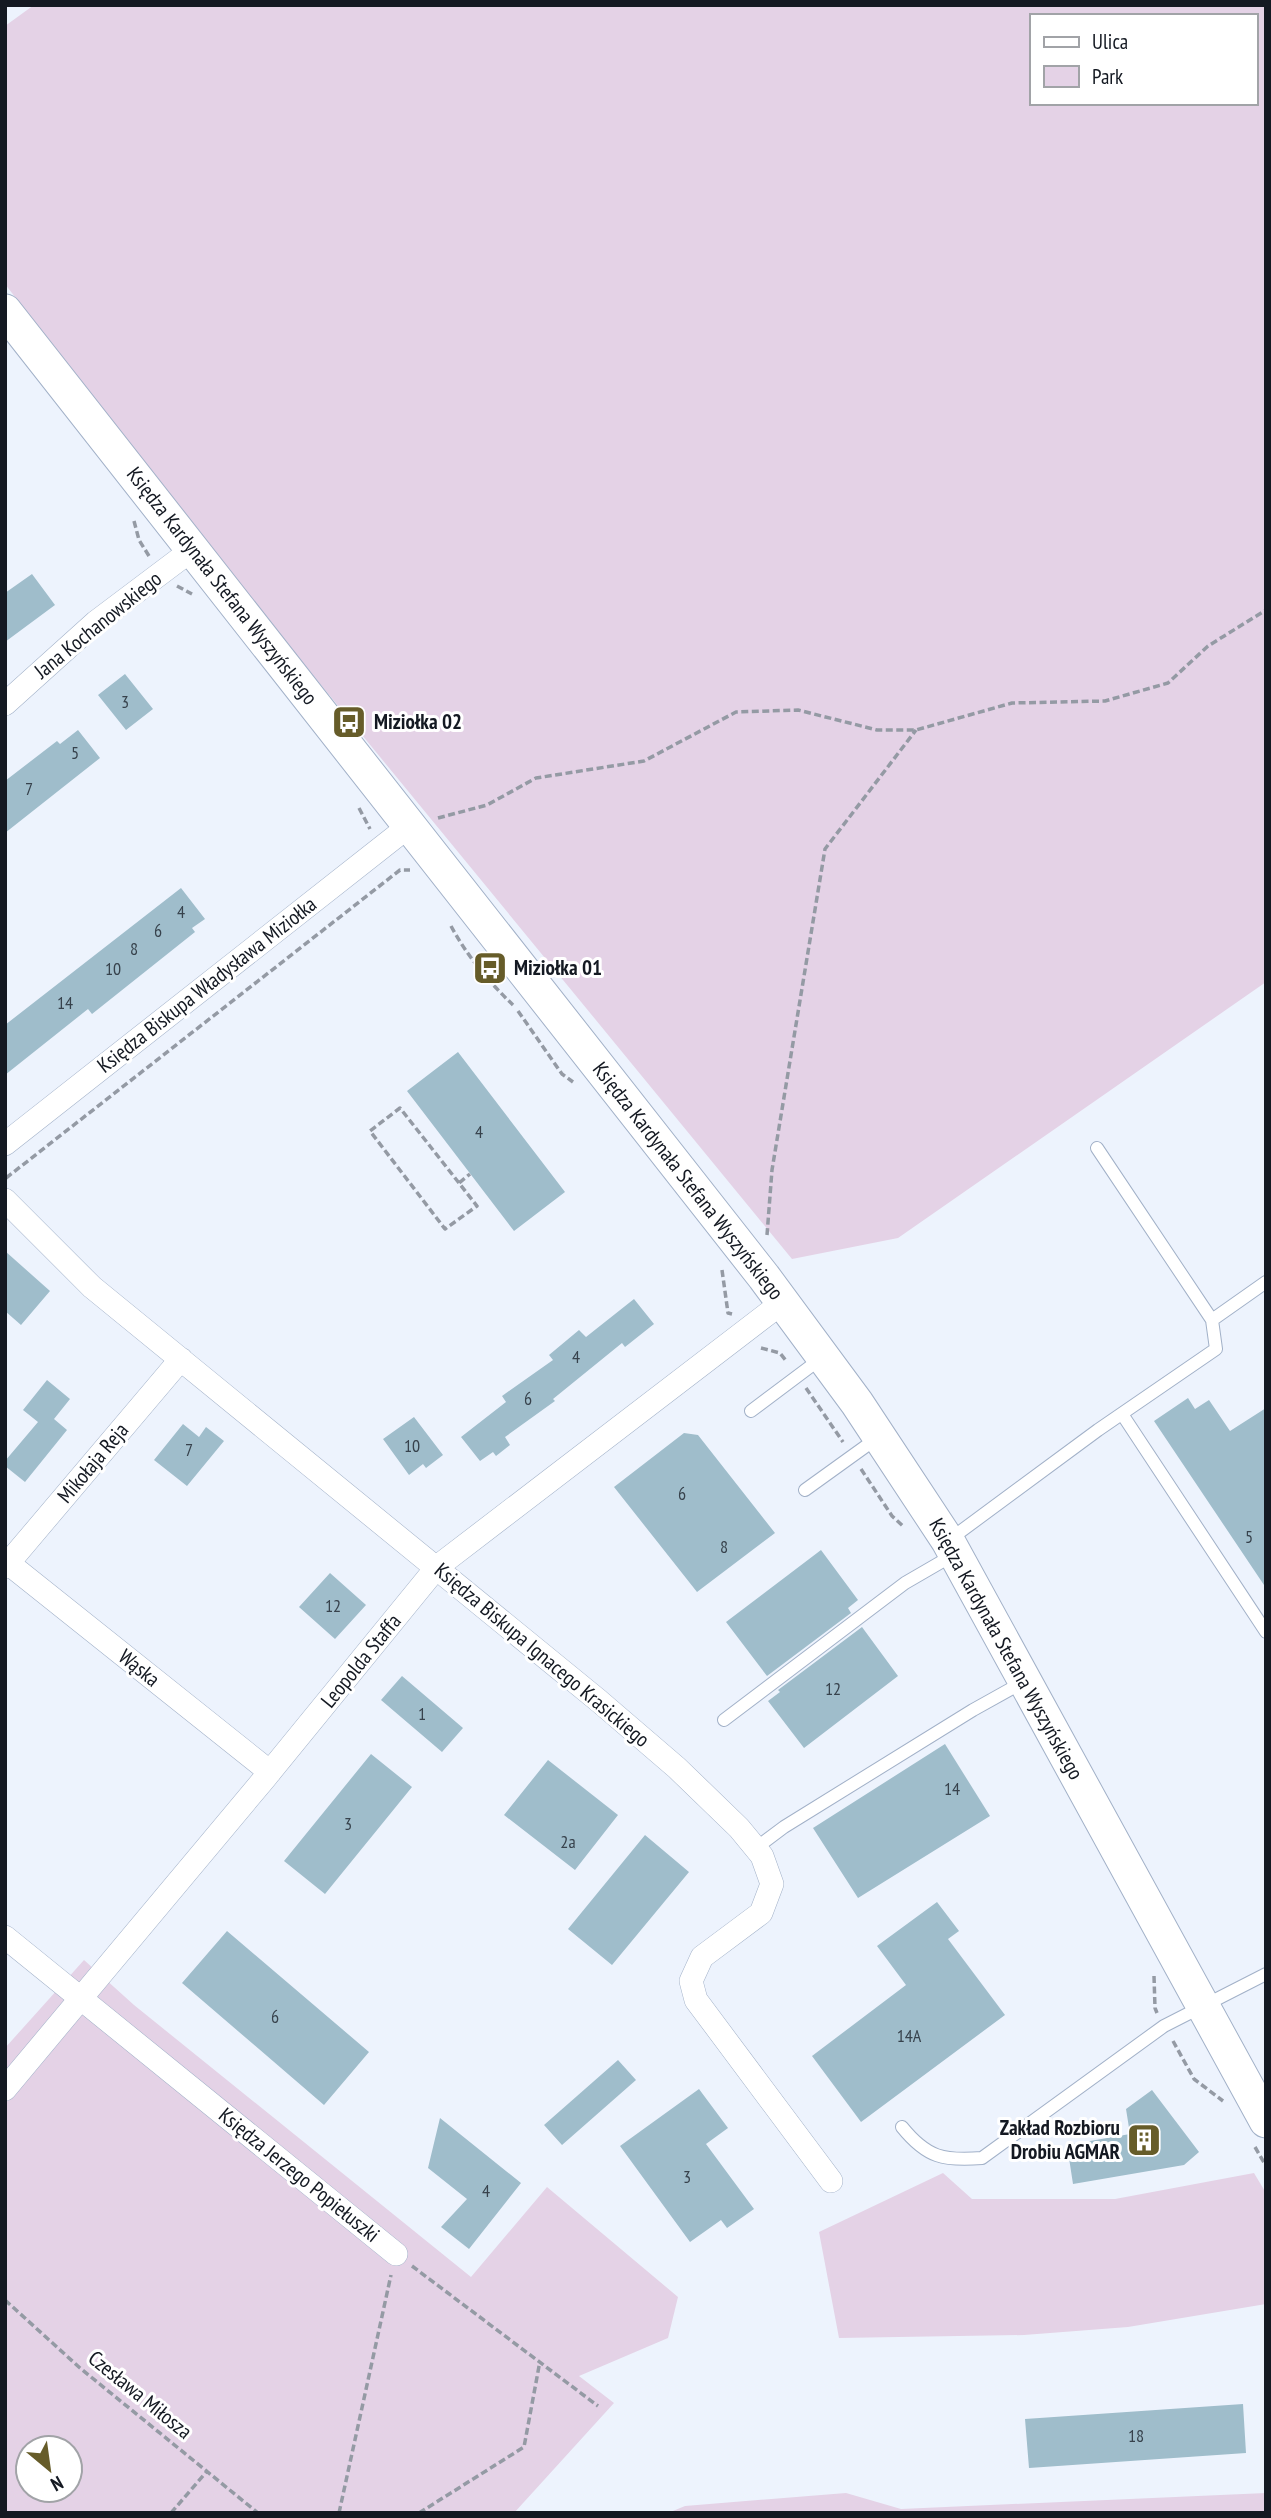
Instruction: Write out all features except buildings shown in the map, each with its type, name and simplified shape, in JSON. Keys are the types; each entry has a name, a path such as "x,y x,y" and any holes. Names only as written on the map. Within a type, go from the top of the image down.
{"street":[{"name":"Księdza Kardynała Stefana Wyszyńskiego","path":"5,311 783,1302 880,1436 952,1547 1266,2121"},
{"name":"Jana Kochanowskiego","path":"5,704 96,622 193,549"},
{"name":"Księdza Biskupa Władysława Miziołka","path":"5,1144 409,826"},
{"name":"Księdza Biskupa Ignacego Krasickiego","path":"5,1200 92,1287 437,1567 677,1768 756,1848 762,1856 772,1884 761,1913 702,1957 691,1981 696,2000 831,2181"},
{"name":"Leopolda Staffa","path":"5,2089 437,1567 783,1302"},
{"name":"Mikołaja Reja","path":"7,1565 181,1359"},
{"name":"Wąska","path":"7,1565 270,1772"},
{"name":"Księdza Jerzego Popiełuszki","path":"5,1937 396,2254"}],"lane":[{"path":"724,1720 1122,1414 1216,1349 1212,1320 1097,1148"},
{"path":"1212,1320 1266,1282"},
{"path":"751,1411 824,1357"},
{"path":"1122,1414 1266,1632"},
{"path":"805,1490 880,1436"},
{"path":"756,1848 783,1827 1025,1681"},
{"path":"902,2127 915,2143 933,2155 955,2161 982,2158 1164,2026 1266,1974"}],"path":[{"path":"409,826 487,805 536,778 644,761 736,712 798,710 877,730 916,730 1012,703 1105,701 1168,683 1208,646 1266,610"},
{"path":"767,1237 772,1170 825,849 916,730"},
{"path":"5,1179 400,870"},
{"path":"400,1108 459,1182 477,1206 445,1229 370,1131 400,1108"},
{"path":"459,1182 470,1174"},
{"path":"339,2513 396,2254"},
{"name":"Księdza Jerzego Popiełuszki","path":"396,2254 598,2406"},
{"name":"Czesława Miłosza","path":"5,2300 80,2368 258,2513"},
{"path":"419,2513 524,2447 540,2361"},
{"path":"171,2513 208,2470"}],"green space":[{"path":"34,5 1266,5 1266,982 898,1238 792,1259 202,540 5,284 5,26"},
{"path":"84,1960 134,2005 471,2277 547,2187 678,2297 668,2338 579,2376 614,2403 514,2513 5,2513 5,2048"},
{"path":"943,2173 972,2199 1115,2199 1254,2173 1266,2193 1266,2304 1128,2327 1024,2335 839,2338 819,2232"},
{"path":"846,2493 901,2509 1266,2493 1266,2513 668,2513 685,2506"}],"place":[{"name":"Miziołka 02","path":"349,722"},
{"name":"Miziołka 01","path":"490,968"},
{"name":"Zakład Rozbioru Drobiu AGMAR","path":"1144,2140"}]}
